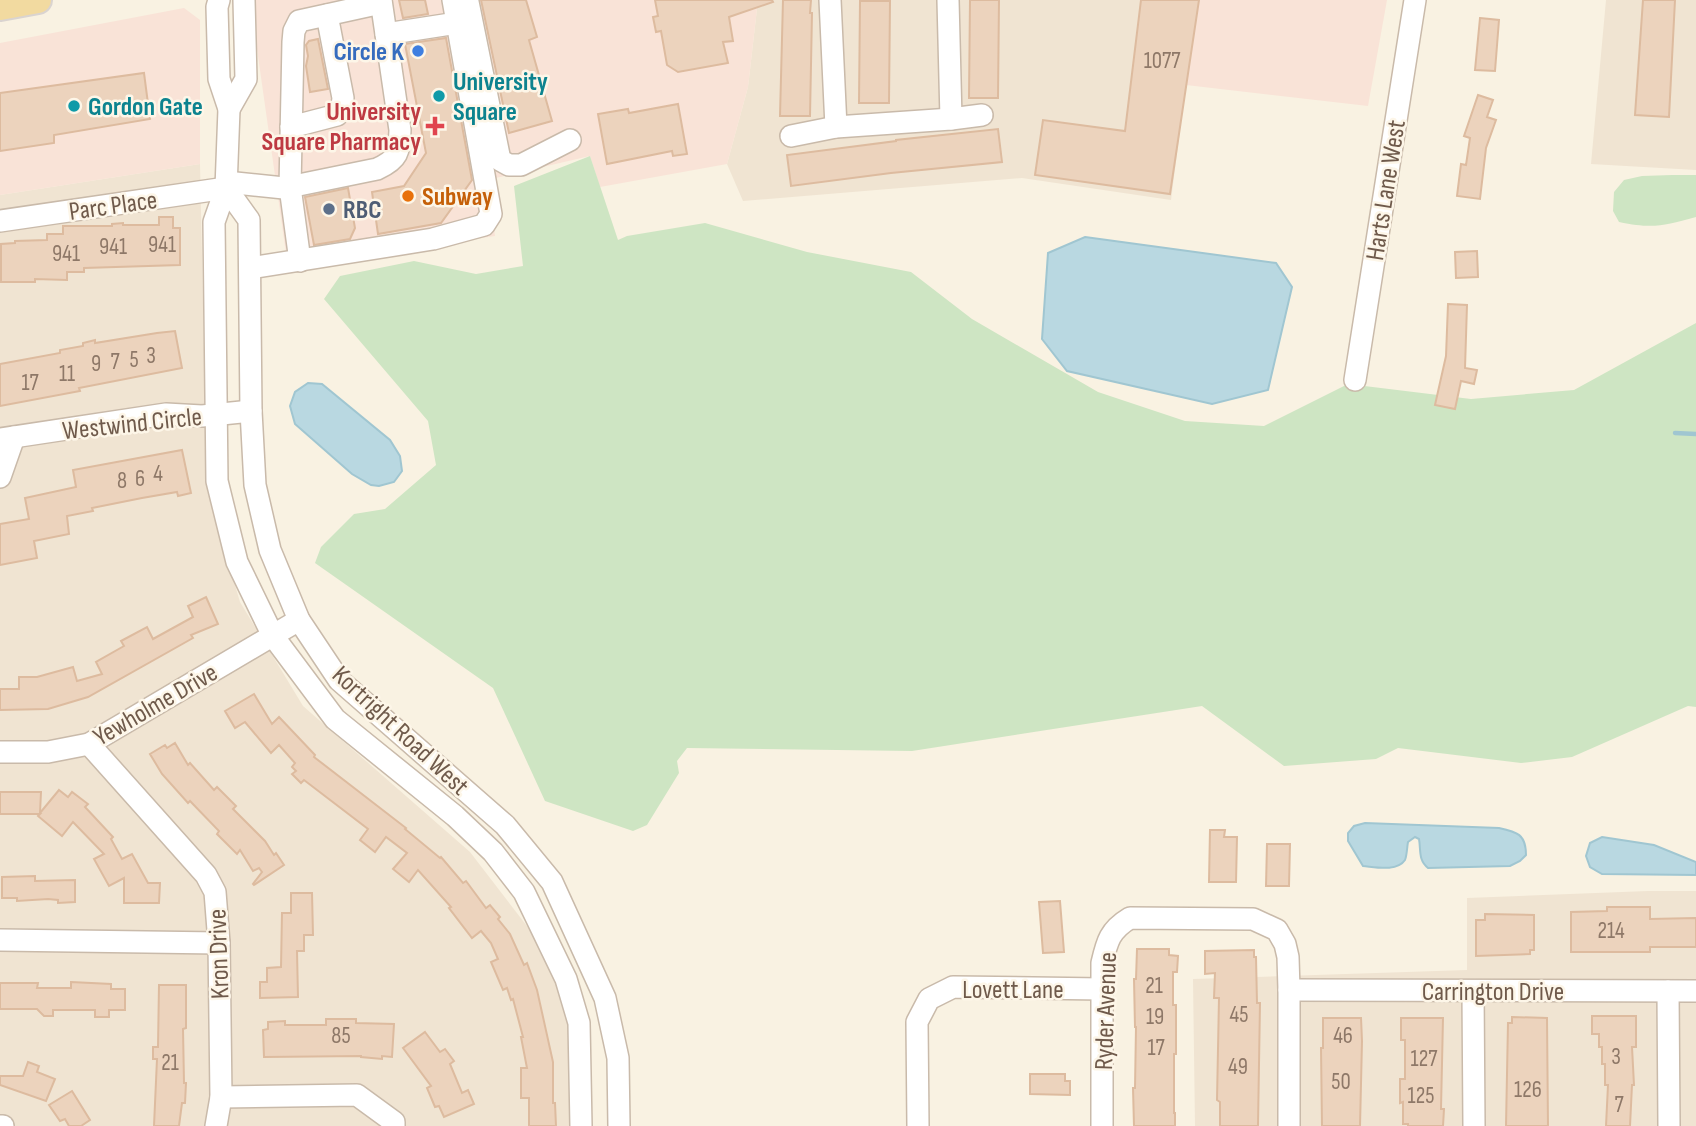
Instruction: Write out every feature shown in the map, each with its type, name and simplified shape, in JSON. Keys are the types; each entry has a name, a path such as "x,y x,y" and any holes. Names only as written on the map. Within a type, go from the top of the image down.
{"main road":[{"path":"0,7 38,0"}],"street":[{"name":"Kortright Road West","path":"219,0 216,7 219,79 229,109 226,185 214,222 217,481 237,562 273,636 335,719 455,816 493,852 524,892 566,979 579,1023 580,1126"},
{"name":"Kortright Road West","path":"229,109 246,79 244,0"},
{"path":"250,268 433,239 484,225 491,214 453,0"},
{"path":"467,0 500,160 509,165 521,164 570,140"},
{"path":"830,0 836,127"},
{"path":"948,0 951,119"},
{"name":"Harts Lane West","path":"1355,380 1415,0"},
{"path":"300,261 290,187 294,31 299,21 381,1 386,34 457,23"},
{"path":"291,127 337,115 342,106 327,15"},
{"name":"Parc Place","path":"0,221 226,185 284,188 377,169 390,163 399,151 400,130 386,34"},
{"path":"790,136 836,127 982,115"},
{"name":"Kortright Road West","path":"226,185 250,220 251,411 255,485 270,550 299,620 339,680 505,825 552,882 606,998 618,1058 619,1126"},
{"name":"Westwind Circle","path":"0,477 7,438 166,414 202,416 251,411"},
{"name":"Yewholme Drive","path":"0,752 48,752 89,744 299,620"},
{"name":"Kron Drive","path":"89,744 206,876 215,892 219,943 221,1097 216,1126"},
{"name":"Ryder Avenue","path":"1102,1126 1102,963 1106,942 1118,926 1130,918 1221,918 1253,919 1277,930 1285,944 1289,990 1289,1126"},
{"path":"0,940 219,943"},
{"name":"Lovett Lane","path":"918,1126 917,1022 929,999 953,987 1102,989"},
{"name":"Carrington Drive","path":"1289,990 1696,991"},
{"path":"1474,991 1474,1126"},
{"path":"1668,991 1669,1126"},
{"path":"221,1097 357,1095 394,1122 394,1126"}],"shaded area":[{"path":"250,0 758,0 748,87 727,164 600,187 590,156 487,180 495,236 288,267"},
{"path":"758,0 1197,0 1171,200 1022,178 743,201 727,164 748,87"},
{"path":"1198,0 1387,0 1368,106 1186,85"},
{"path":"1606,0 1696,0 1696,170 1591,164"},
{"path":"184,8 200,20 200,164 0,195 0,43"},
{"path":"200,164 207,490 240,602 303,706 470,852 540,943 576,1036 576,1126 0,1126 0,195"},
{"path":"1696,891 1696,1126 1195,1126 1193,979 1467,970 1467,898"}],"green space":[{"path":"590,156 618,240 627,236 705,223 807,252 911,272 972,319 1098,392 1185,421 1264,426 1348,384 1471,399 1574,390 1696,323 1696,707 1688,706 1572,757 1521,763 1398,748 1376,759 1284,766 1202,706 912,751 687,748 677,761 679,773 647,825 633,831 545,801 493,688 315,563 321,547 354,514 385,509 436,465 428,421 324,299 340,276 414,261 476,274 523,266 514,186"},
{"path":"1696,175 1696,217 1658,226 1641,225 1619,222 1613,211 1614,192 1624,180 1642,176"}],"water":[{"path":"1085,237 1276,263 1292,287 1268,390 1212,404 1067,371 1042,339 1048,253"},
{"path":"308,383 322,384 390,440 400,456 402,471 394,482 371,485 352,474 295,424 290,406 295,392"},
{"path":"1365,823 1499,828 1522,838 1526,855 1510,866 1428,868 1421,858 1419,839 1415,837 1408,842 1406,858 1401,864 1386,868 1363,866 1348,841 1348,833 1354,826"},
{"path":"1602,837 1654,845 1696,862 1696,875 1602,874 1590,867 1586,856 1590,843"}],"building":[{"path":"399,0 425,0 428,14 403,18"},
{"path":"481,0 526,0 537,37 529,40 552,121 509,133"},
{"path":"655,0 773,2 729,17 733,41 723,42 728,63 678,72 667,65 661,31 656,32 653,17 658,16"},
{"path":"783,0 811,0 810,116 780,116"},
{"path":"970,0 999,0 998,98 969,98"},
{"path":"1141,0 1199,0 1170,194 1035,175 1043,120 1125,131"},
{"path":"1643,0 1675,0 1669,117 1635,115"},
{"path":"860,1 890,1 889,103 859,103"},
{"path":"1480,18 1499,20 1495,71 1475,70"},
{"name":"University Square","path":"446,38 472,180 441,223 378,234 372,192 404,186 426,153 405,44"},
{"path":"318,39 328,89 310,92 306,45 309,41"},
{"name":"Gordon Gate","path":"144,73 150,119 54,135 54,143 0,151 0,93"},
{"path":"1478,95 1493,100 1487,117 1496,120 1486,148 1480,199 1457,196 1461,164 1466,165 1470,138 1464,136"},
{"path":"678,104 687,154 673,156 672,151 607,164 598,114 628,109 629,113"},
{"path":"998,129 1002,162 791,186 787,155"},
{"name":"RBC","path":"348,188 355,228 350,239 314,245 305,197"},
{"path":"159,217 173,217 173,228 180,228 180,265 84,268 84,272 67,272 67,280 1,282 1,244 47,240 47,234 63,234 63,226 112,226 123,223 159,225"},
{"path":"1477,251 1478,277 1456,278 1455,252"},
{"path":"1448,304 1467,305 1465,368 1477,370 1474,384 1461,381 1455,409 1435,405 1446,356"},
{"path":"175,331 182,368 0,406 0,364 60,353 60,350 83,346 83,343 95,340 95,343"},
{"path":"182,450 191,493 178,496 177,492 142,498 67,516 69,534 34,541 37,558 0,565 0,524 29,519 25,498 76,487 73,470"},
{"path":"206,597 218,624 191,635 193,638 88,697 48,709 0,710 0,689 19,689 19,677 37,677 73,667 77,681 102,674 96,662 124,646 121,641 147,627 153,639 193,617 188,606"},
{"path":"254,694 272,724 279,717 314,757 441,857 463,883 466,881 486,908 490,905 500,917 498,919 510,934 524,965 527,963 537,990 553,1062 556,1126 529,1126 529,1098 521,1098 521,1068 527,1068 523,1037 513,999 511,1000 507,988 503,990 491,962 498,959 491,943 481,931 472,938 449,908 451,907 418,870 409,882 393,869 407,853 386,837 375,852 360,840 368,829 304,780 301,783 292,774 296,771 292,767 295,763 279,745 271,753 245,722 235,728 225,711"},
{"path":"175,743 188,765 190,763 214,790 217,787 236,806 233,809 265,841 274,855 276,853 284,865 253,884 262,872 259,868 253,871 240,850 237,854 217,834 219,831 190,801 188,803 162,774 150,754 165,745 167,748"},
{"path":"59,790 68,797 72,792 88,804 85,807 113,837 111,839 122,859 132,854 148,883 160,883 159,903 124,903 124,878 109,886 94,859 104,854 73,822 62,836 38,816 40,814 0,814 0,792 41,792 40,813"},
{"path":"1210,830 1225,830 1224,837 1237,837 1236,882 1209,882"},
{"path":"1267,844 1290,844 1289,886 1266,886"},
{"path":"35,876 35,881 75,880 75,902 58,903 58,900 48,899 17,901 17,898 2,898 2,877"},
{"path":"291,893 312,893 313,935 304,935 304,951 297,951 298,997 260,998 260,982 267,982 267,968 281,967 282,913 291,913"},
{"path":"1060,901 1064,952 1043,953 1039,902"},
{"path":"1607,907 1650,907 1650,919 1696,918 1696,947 1650,947 1650,952 1571,952 1571,912 1607,911"},
{"path":"1485,914 1534,915 1534,950 1530,950 1530,954 1476,956 1476,920 1485,920"},
{"path":"1137,949 1169,949 1169,955 1178,956 1177,972 1173,972 1173,1005 1176,1005 1175,1126 1134,1126 1134,979"},
{"path":"1254,950 1257,1003 1260,1003 1258,1126 1220,1126 1220,1102 1217,1100 1219,998 1214,998 1215,973 1205,974 1205,951"},
{"path":"71,982 111,984 111,989 125,989 125,1010 109,1010 109,1017 95,1017 95,1010 53,1010 53,1016 44,1016 37,1009 0,1009 0,983 38,983 37,988 71,988"},
{"path":"159,985 186,985 186,1028 183,1029 186,1083 185,1103 182,1103 179,1126 154,1126 157,1059 153,1059 153,1047 158,1047"},
{"path":"1592,1016 1636,1016 1636,1047 1632,1047 1634,1085 1630,1126 1606,1126 1608,1085 1605,1085 1605,1064 1602,1064 1599,1034 1592,1034"},
{"path":"1512,1017 1547,1018 1548,1126 1506,1126 1508,1023 1512,1023"},
{"path":"1323,1018 1361,1018 1360,1126 1322,1126"},
{"path":"1401,1018 1443,1018 1443,1126 1403,1124 1400,1079 1405,1079 1405,1040 1401,1040"},
{"path":"326,1019 356,1019 356,1023 394,1024 392,1057 264,1057 263,1030 268,1029 268,1022 285,1021 285,1025 326,1025"},
{"path":"425,1032 440,1052 445,1049 454,1061 450,1064 462,1093 468,1090 474,1104 444,1117 439,1106 435,1107 427,1088 431,1086 403,1048"},
{"path":"28,1062 39,1066 37,1072 55,1079 46,1101 0,1085 0,1076 23,1076"},
{"path":"1030,1074 1065,1074 1065,1081 1070,1081 1070,1095 1030,1094"},
{"path":"72,1091 90,1120 81,1126 69,1126 65,1119 60,1121 49,1105"}],"waterway":[{"path":"1675,433 1696,434"}],"place":[{"name":"Circle K","path":"418,51"},
{"name":"University Square","path":"439,96"},
{"name":"Gordon Gate","path":"74,106"},
{"name":"University Square Pharmacy","path":"435,126"},
{"name":"Subway","path":"408,196"},
{"name":"RBC","path":"329,209"}]}
